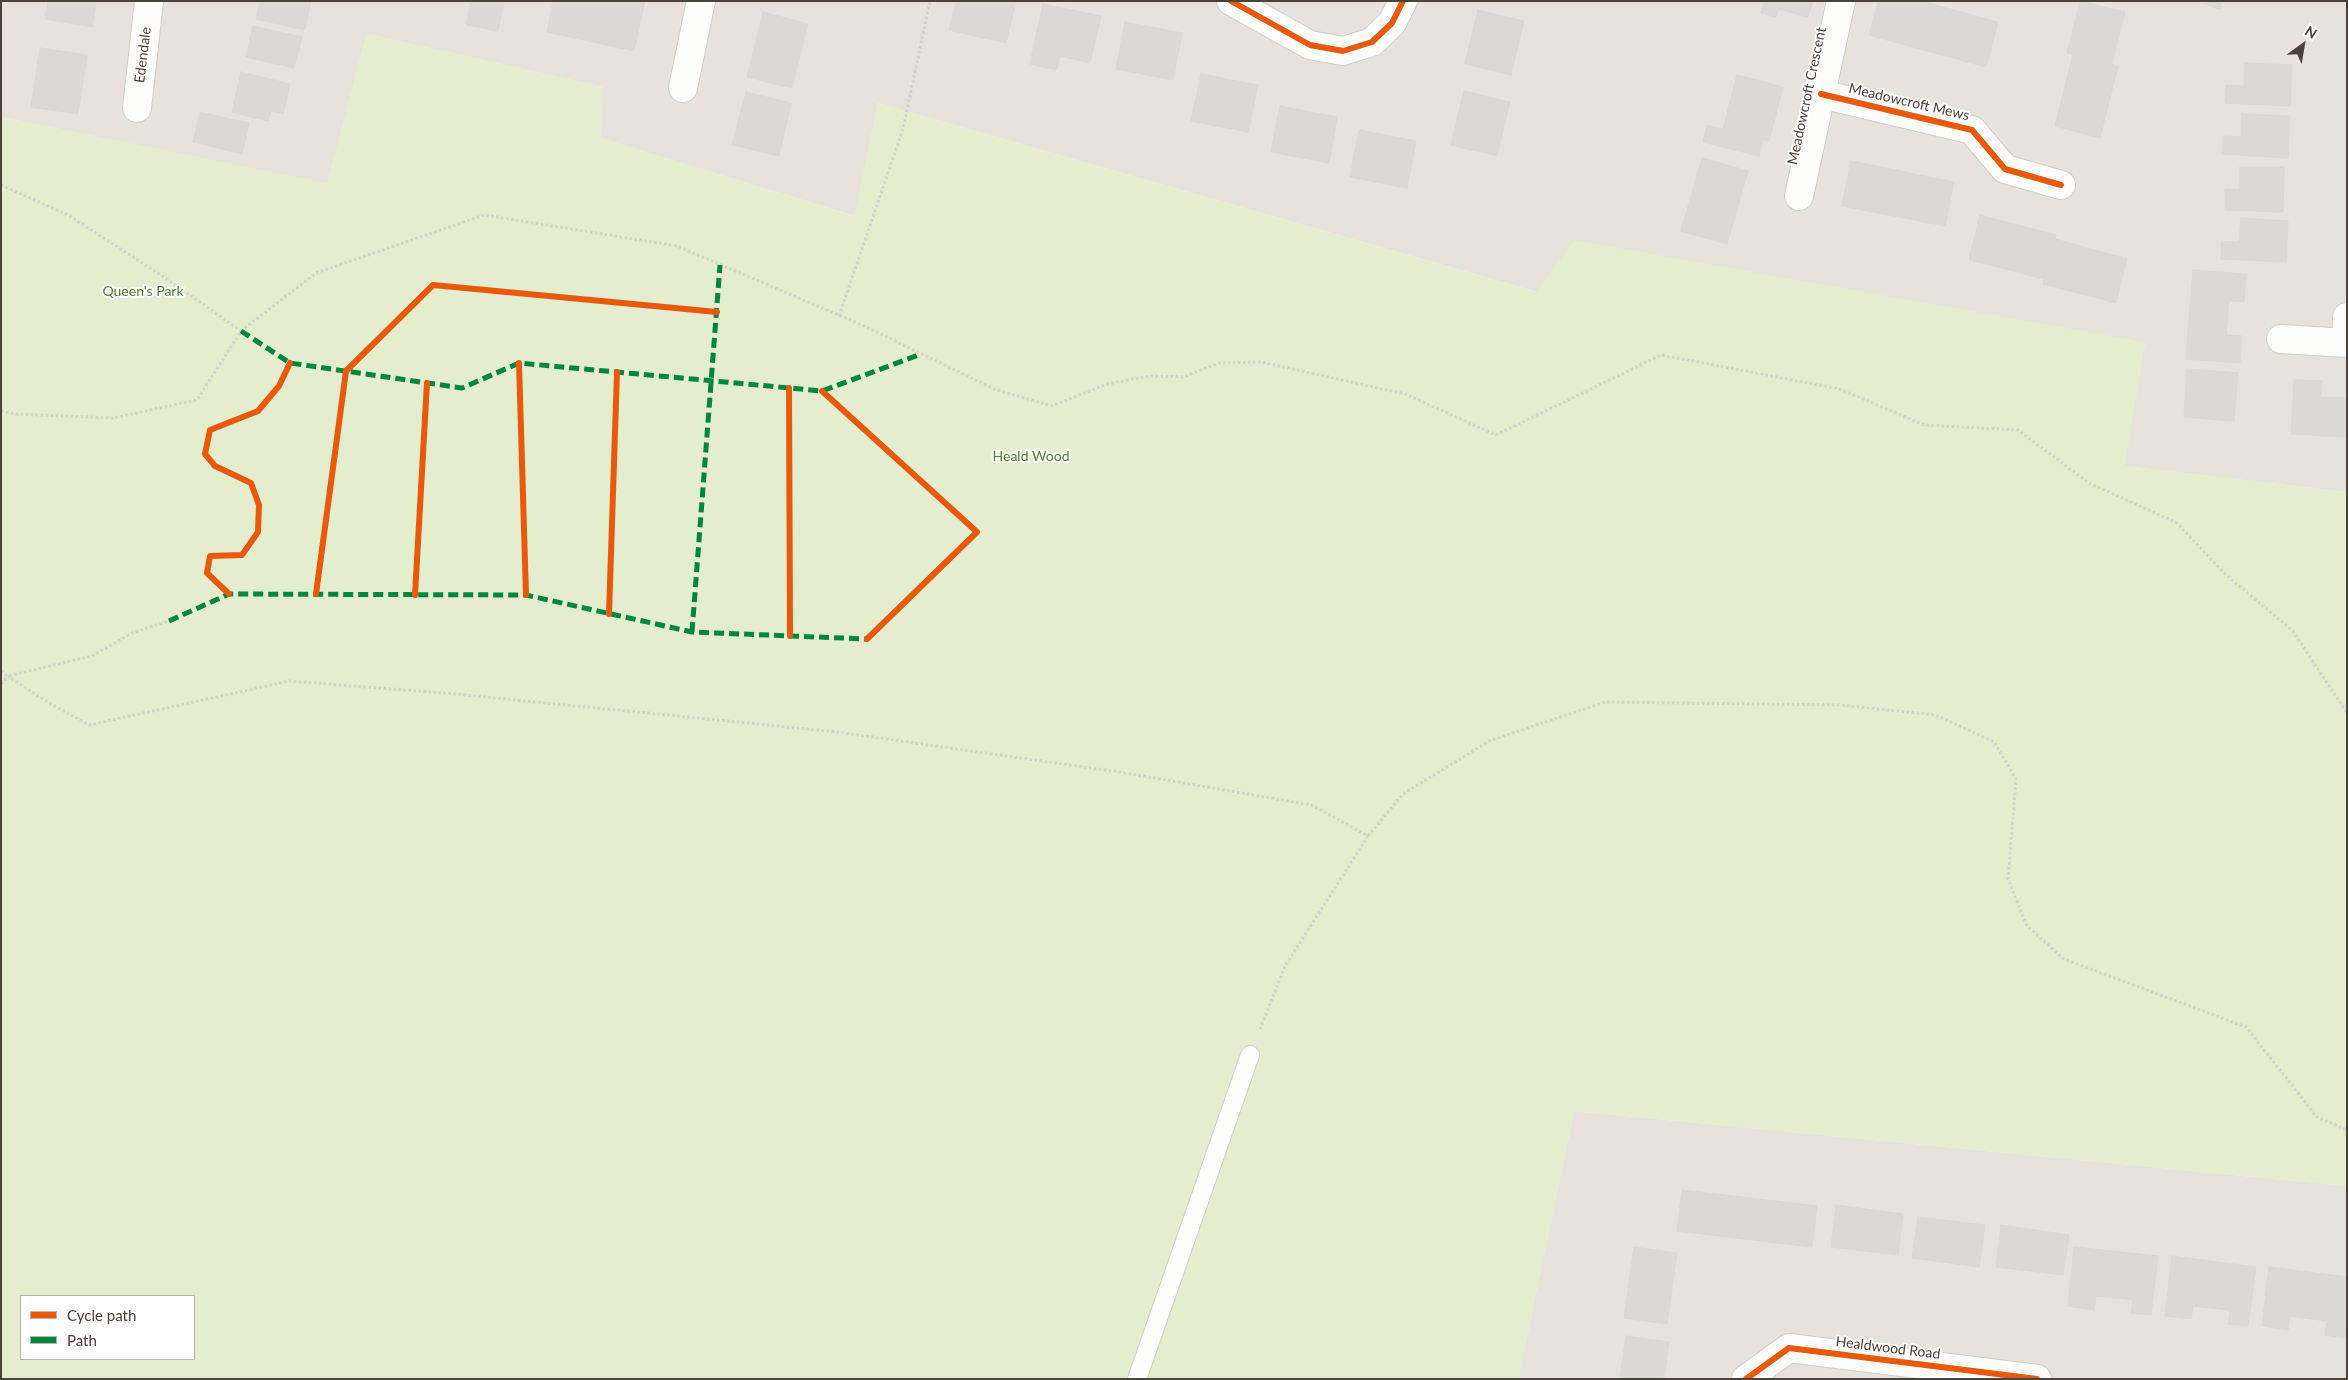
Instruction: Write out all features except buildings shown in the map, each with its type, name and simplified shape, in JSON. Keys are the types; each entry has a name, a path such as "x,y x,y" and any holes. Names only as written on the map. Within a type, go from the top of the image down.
{"street":[{"name":"Edendale","path":"137,108 149,1"},
{"path":"684,88 701,1"},
{"path":"1231,1 1310,45 1342,51 1372,42 1392,23 1403,1"},
{"name":"Meadowcroft Crescent","path":"1798,196 1841,1"},
{"name":"Meadowcroft Mews","path":"1821,94 1972,130 2005,169 2061,185"},
{"path":"2281,339 2346,343 2347,316"},
{"name":"Healdwood Road","path":"1746,1379 1789,1348 2038,1379"}],"lane":[{"path":"1137,1379 1250,1055"}],"path":[{"path":"839,316 903,129 930,1"},
{"path":"1,185 68,215 164,277 241,331"},
{"path":"1,411 15,414 113,418 198,400 241,331 316,273 484,214 677,246 839,316 994,389 1052,406 1107,384 1150,376 1182,377 1219,363 1260,362 1405,394 1496,435 1661,355 1840,389 1924,425 2018,430 2089,483 2177,523 2225,574 2293,631 2347,713"},
{"path":"1,684 8,676 92,656 132,634 169,621"},
{"path":"1,671 44,700 89,725 289,681 456,694 837,732 1119,772 1312,805 1368,836"},
{"path":"1250,1055 1285,966 1368,836 1403,794 1490,741 1605,702 1839,704 1936,715 1994,742 2016,779 2008,879 2027,926 2064,959 2246,1027 2317,1118 2347,1130"}],"shaded area":[{"path":"1,1 2347,1 2347,492 2124,466 2145,342 1537,292 878,103 855,216 600,138 603,87 367,34 327,184 1,117"},
{"path":"1574,1111 2347,1186 2347,1379 1518,1379"}],"green space":[{"path":"367,34 603,87 601,138 854,216 878,103 1536,292 1574,240 2145,342 2125,466 2347,492 2347,1186 1574,1111 1518,1379 1,1379 1,117 327,183"}],"marked path":[{"path":"692,632 720,265"},
{"path":"241,331 290,363 462,388 519,363 822,391 921,354"},
{"path":"169,621 229,594 526,595 692,632 867,639"}],"cycle path":[{"path":"1231,1 1310,45 1343,51 1372,42 1392,23 1403,1"},
{"path":"1821,94 1972,130 2005,169 2061,185"},
{"path":"316,594 346,371 433,285 717,312"},
{"path":"229,594 207,573 210,556 242,555 258,532 259,505 251,483 215,466 205,454 210,430 258,411 279,386 290,363"},
{"path":"519,363 526,595"},
{"path":"609,614 617,372"},
{"path":"415,595 427,383"},
{"path":"789,388 790,636"},
{"path":"822,391 977,532 867,639"},
{"path":"1746,1379 1789,1348 2037,1379"}],"park label":[{"name":"Queen's Park","path":"143,291"},
{"name":"Heald Wood","path":"1031,456"}]}
